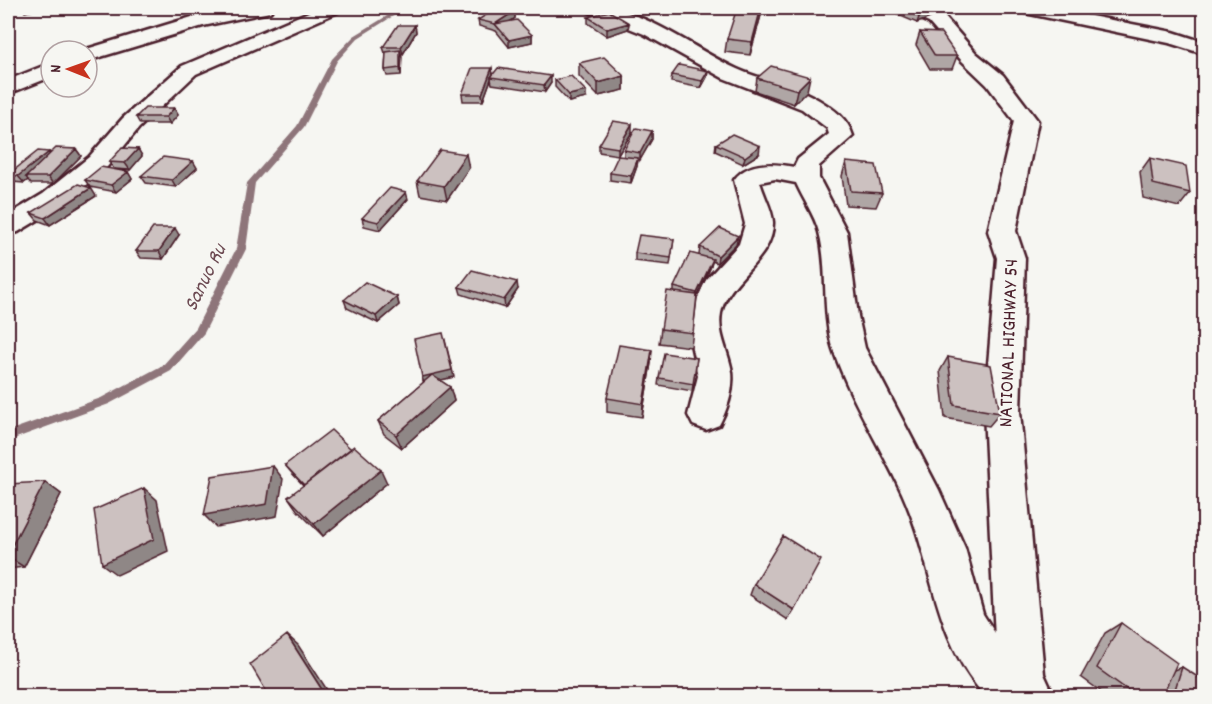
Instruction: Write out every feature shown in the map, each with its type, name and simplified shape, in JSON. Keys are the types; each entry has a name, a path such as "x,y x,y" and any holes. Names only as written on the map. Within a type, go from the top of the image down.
{"main road":[{"path":"99,51 174,28 264,8"},
{"path":"8,226 52,200 98,162 131,123 189,70 333,8"},
{"path":"595,8 651,30 730,74 810,104 827,114 838,125 841,136 807,164 806,178 833,232 842,316 854,359 920,490 944,548 964,624 991,668 1017,696"},
{"name":"NATIONAL HIGHWAY 54","path":"909,8 936,19 969,57 995,80 1026,121 1002,231 1011,258 1002,412 1021,680 1030,696"},
{"path":"1025,8 1173,38 1204,48"},
{"path":"8,88 39,74"},
{"path":"706,415 715,386 715,369 707,350 705,312 715,290 730,269 745,257 757,239 759,222 749,196 747,180 756,173 767,171 806,178"}],"building":[{"path":"497,8 515,11 495,24 478,20"},
{"path":"737,8 761,8 752,42 727,39"},
{"path":"898,8 922,8 932,12 919,17"},
{"path":"609,11 629,23 607,29 588,17"},
{"path":"517,20 532,35 509,40 495,24"},
{"path":"398,25 415,25 401,47 383,47"},
{"path":"920,32 941,33 957,56 935,56"},
{"path":"400,50 400,68 385,70 386,52"},
{"path":"604,57 624,76 598,83 579,63"},
{"path":"679,65 708,71 702,81 672,75"},
{"path":"771,66 810,77 797,90 757,78"},
{"path":"472,68 492,68 482,94 462,94"},
{"path":"498,68 551,76 544,85 491,77"},
{"path":"571,76 586,91 569,95 555,80"},
{"path":"145,108 174,108 166,117 136,117"},
{"path":"613,121 632,124 618,148 599,145"},
{"path":"636,128 652,131 640,153 624,150"},
{"path":"732,134 760,146 745,157 716,144"},
{"path":"56,148 76,149 48,177 26,177"},
{"path":"122,148 138,149 125,163 109,162"},
{"path":"440,150 466,154 444,186 417,181"},
{"path":"38,151 49,152 18,176 8,175"},
{"path":"618,156 638,158 631,176 610,173"},
{"path":"163,157 193,161 172,180 141,176"},
{"path":"1150,158 1186,166 1190,193 1153,184"},
{"path":"846,162 876,165 882,193 851,191"},
{"path":"101,167 128,172 111,185 85,180"},
{"path":"78,184 91,188 45,218 31,213"},
{"path":"390,188 406,192 378,222 362,218"},
{"path":"153,228 175,228 159,251 136,251"},
{"path":"720,228 738,236 718,256 700,247"},
{"path":"639,235 674,239 671,258 635,253"},
{"path":"690,253 713,259 697,293 674,287"},
{"path":"472,270 517,282 504,300 459,287"},
{"path":"365,282 397,297 376,316 344,300"},
{"path":"667,291 697,295 693,333 661,329"},
{"path":"443,333 452,370 422,377 414,339"},
{"path":"619,345 652,350 643,404 607,398"},
{"path":"664,353 697,358 693,384 659,378"},
{"path":"948,357 991,365 1000,413 954,405"},
{"path":"432,375 450,387 396,435 378,421"},
{"path":"331,430 351,449 304,485 285,465"},
{"path":"354,446 381,470 314,524 288,497"},
{"path":"273,466 267,504 204,515 212,476"},
{"path":"45,482 8,553 8,484"},
{"path":"144,488 154,539 102,564 94,510"},
{"path":"783,536 821,560 794,610 754,584"},
{"path":"1121,623 1177,663 1162,696 1136,696 1097,668"},
{"path":"287,635 326,696 269,696 250,664"},
{"path":"1182,667 1204,681 1204,696 1173,696"}],"waterway":[{"name":"Sanuo Ru","path":"8,436 105,401 167,368 200,330 241,249 251,183 300,127 334,60 356,37 403,8"}]}
